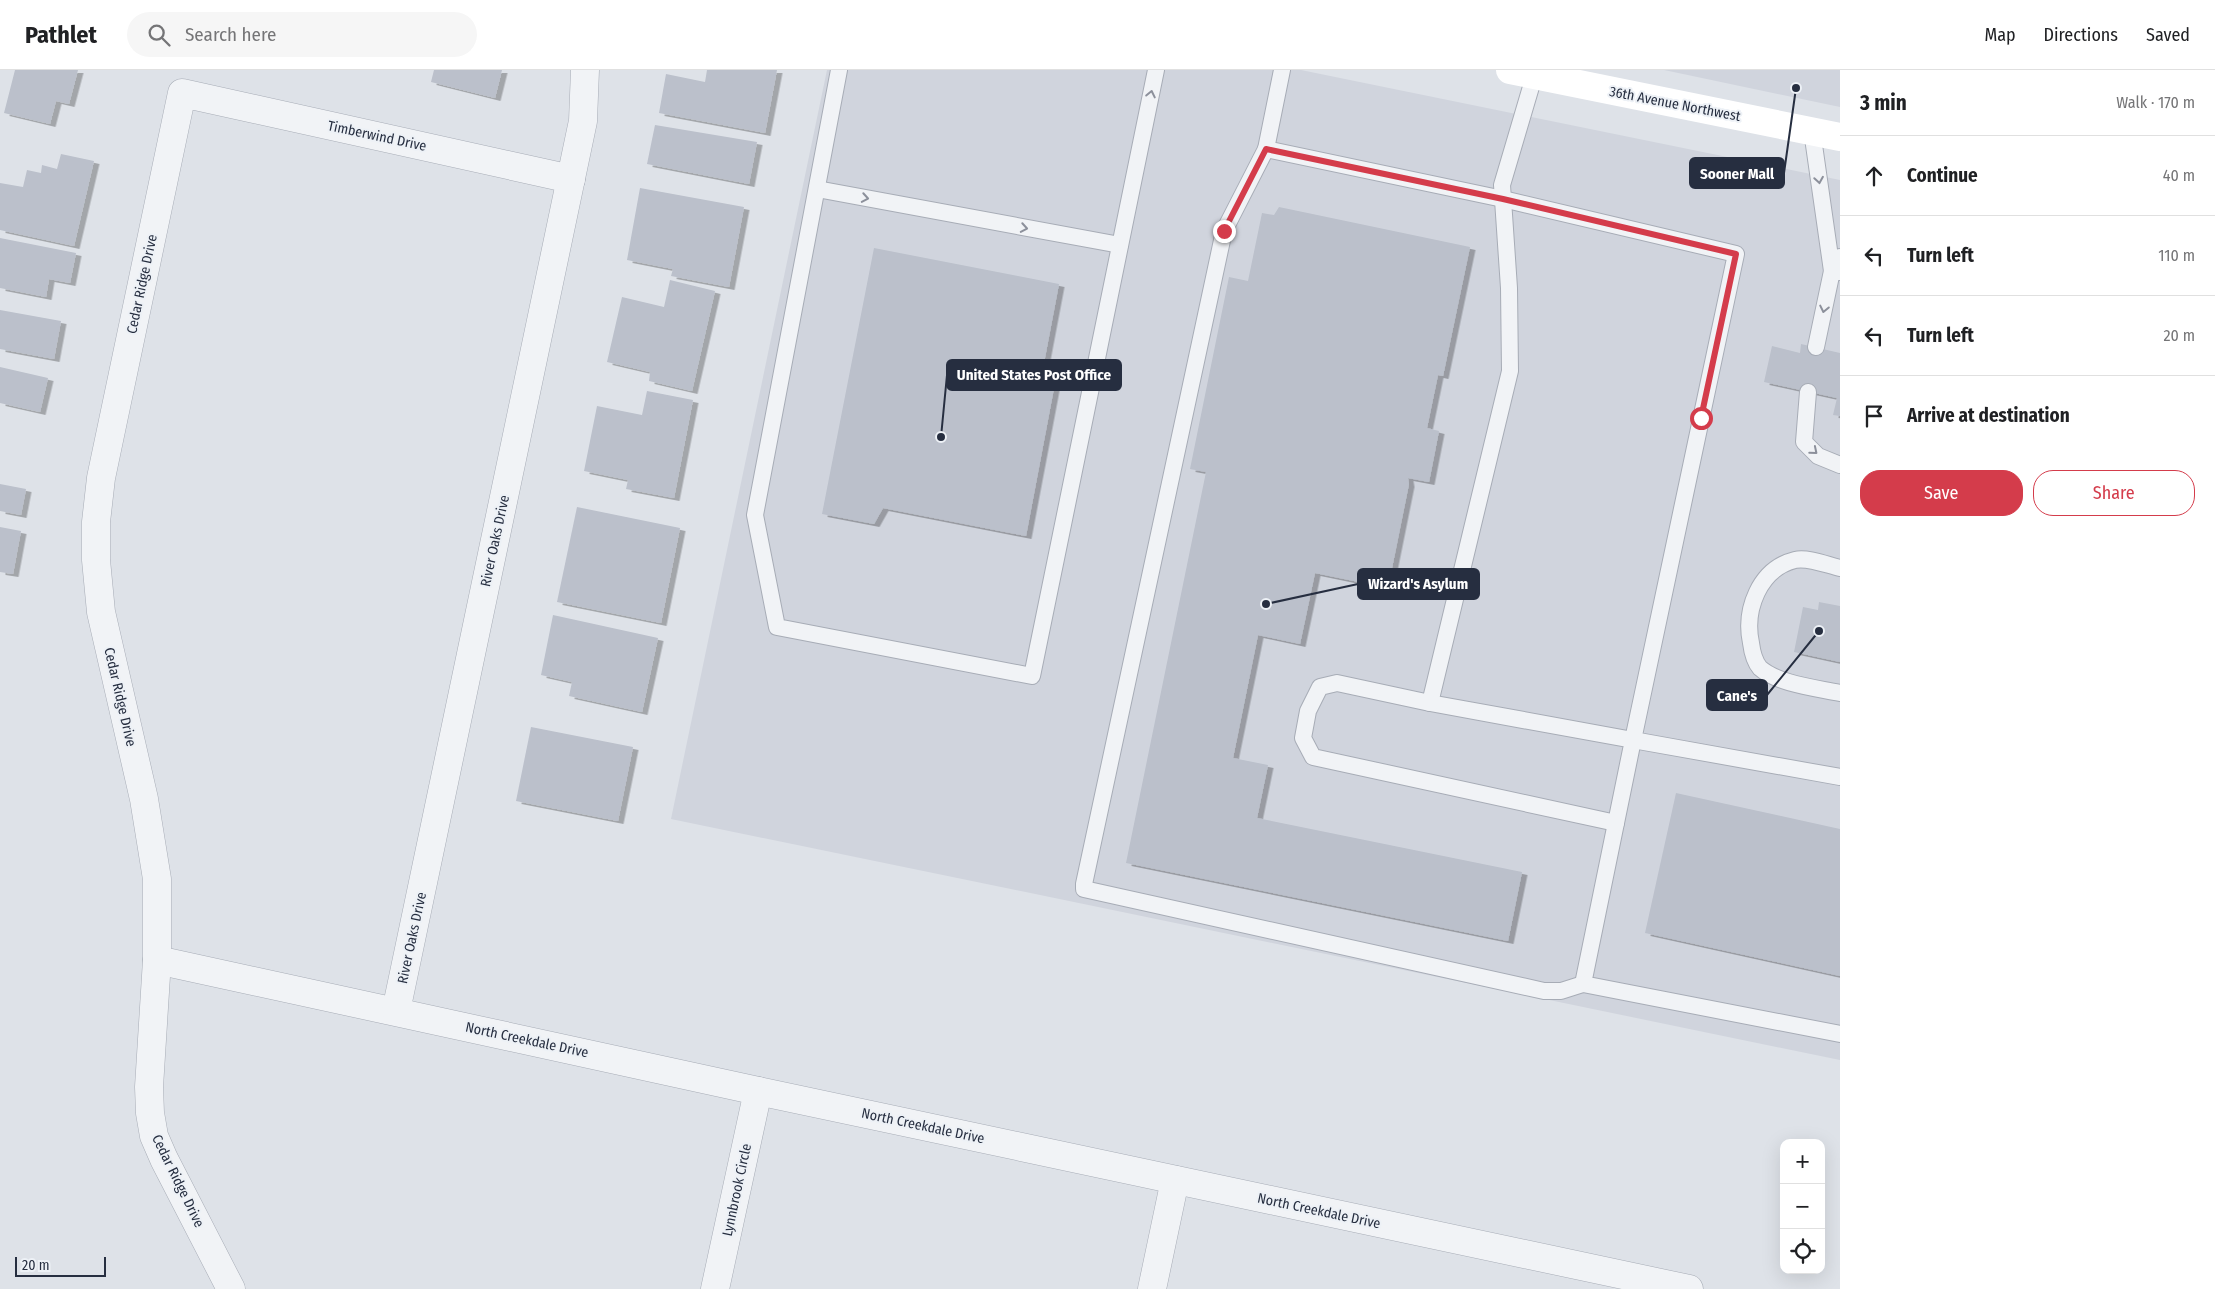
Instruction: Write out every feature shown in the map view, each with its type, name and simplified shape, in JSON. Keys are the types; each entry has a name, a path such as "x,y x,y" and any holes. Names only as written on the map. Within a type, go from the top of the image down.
{"main road":[{"name":"36th Avenue Northwest","path":"1528,71 1840,137"}],"street":[{"name":"River Oaks Drive","path":"396,1012 583,121 585,70"},
{"name":"Timberwind Drive","path":"182,93 571,179"},
{"name":"Cedar Ridge Drive","path":"182,93 100,478 96,522 96,560 101,612 144,799 157,878 157,960 148,1086 154,1136 231,1289"},
{"name":"North Creekdale Drive","path":"157,960 1175,1180 1594,1280 1689,1289"},
{"name":"Lynnbrook Circle","path":"715,1289 758,1091"},
{"path":"1152,1289 1175,1180"}],"lane":[{"path":"839,70 755,515 777,627 1032,676 1156,70"},
{"path":"1282,70 1266,149 1224,231 1084,889 1544,991 1561,991 1582,984 1840,1034"},
{"path":"1430,703 1510,371 1509,288 1502,185 1528,71"},
{"path":"1812,132 1837,267 1816,347"},
{"path":"1266,149 1503,199 1736,254 1582,984"},
{"path":"817,190 1120,245"},
{"path":"1808,392 1804,442 1818,456 1840,465"},
{"path":"1840,568 1800,560 1779,567 1768,574 1753,599 1749,619 1752,652 1758,666 1765,672 1783,680 1840,693"},
{"path":"1616,823 1312,757 1303,738 1308,710 1320,687 1337,683 1430,703 1840,777"}],"shaded area":[{"path":"827,70 1301,70 1840,180 1840,1060 671,819"},
{"path":"1664,70 1840,70 1840,107"}],"building":[{"path":"15,70 78,70 69,104 56,101 50,124 4,113"},
{"path":"434,70 502,70 495,98 431,82"},
{"path":"707,70 777,70 765,133 659,113 666,74 705,82"},
{"path":"655,125 757,142 749,184 647,164"},
{"path":"61,154 94,161 74,246 0,230 0,183 23,187 27,170 41,173 42,165 57,169"},
{"path":"640,188 744,207 729,287 671,276 673,269 627,260"},
{"path":"1279,207 1470,247 1443,376 1438,375 1427,428 1439,431 1429,482 1408,478 1409,484 1388,588 1315,573 1300,644 1258,635 1233,758 1268,765 1257,818 1522,872 1508,941 1126,863 1206,472 1190,469 1229,277 1248,281 1262,213 1274,215"},
{"path":"0,238 76,253 70,283 49,279 46,297 0,288"},
{"path":"874,248 1059,284 1044,363 1058,367 1026,536 883,508 874,524 822,514"},
{"path":"670,280 715,291 692,391 649,381 650,372 607,362 622,297 664,307"},
{"path":"0,310 61,321 54,359 0,349"},
{"path":"1801,344 1840,353 1840,416 1833,415 1837,398 1764,382 1772,346 1800,353"},
{"path":"0,367 48,378 40,412 0,403"},
{"path":"647,391 693,400 674,498 626,489 628,480 584,471 597,406 642,415"},
{"path":"0,484 26,489 21,515 0,511"},
{"path":"577,507 680,528 661,623 557,602"},
{"path":"0,527 21,531 13,574 0,572"},
{"path":"1819,602 1840,606 1840,662 1794,652 1803,607 1818,610"},
{"path":"553,615 658,638 642,712 569,696 572,682 541,675"},
{"path":"531,727 633,747 618,821 516,801"},
{"path":"1676,793 1840,829 1840,976 1645,933"}],"place":[{"name":"Sooner Mall","path":"1796,88"},
{"name":"United States Post Office","path":"941,437"},
{"name":"Wizard's Asylum","path":"1266,604"},
{"name":"Cane's","path":"1819,631"}],"route":[{"path":"1224,231 1233,210 1266,149 1503,199 1736,254 1701,418"}]}
